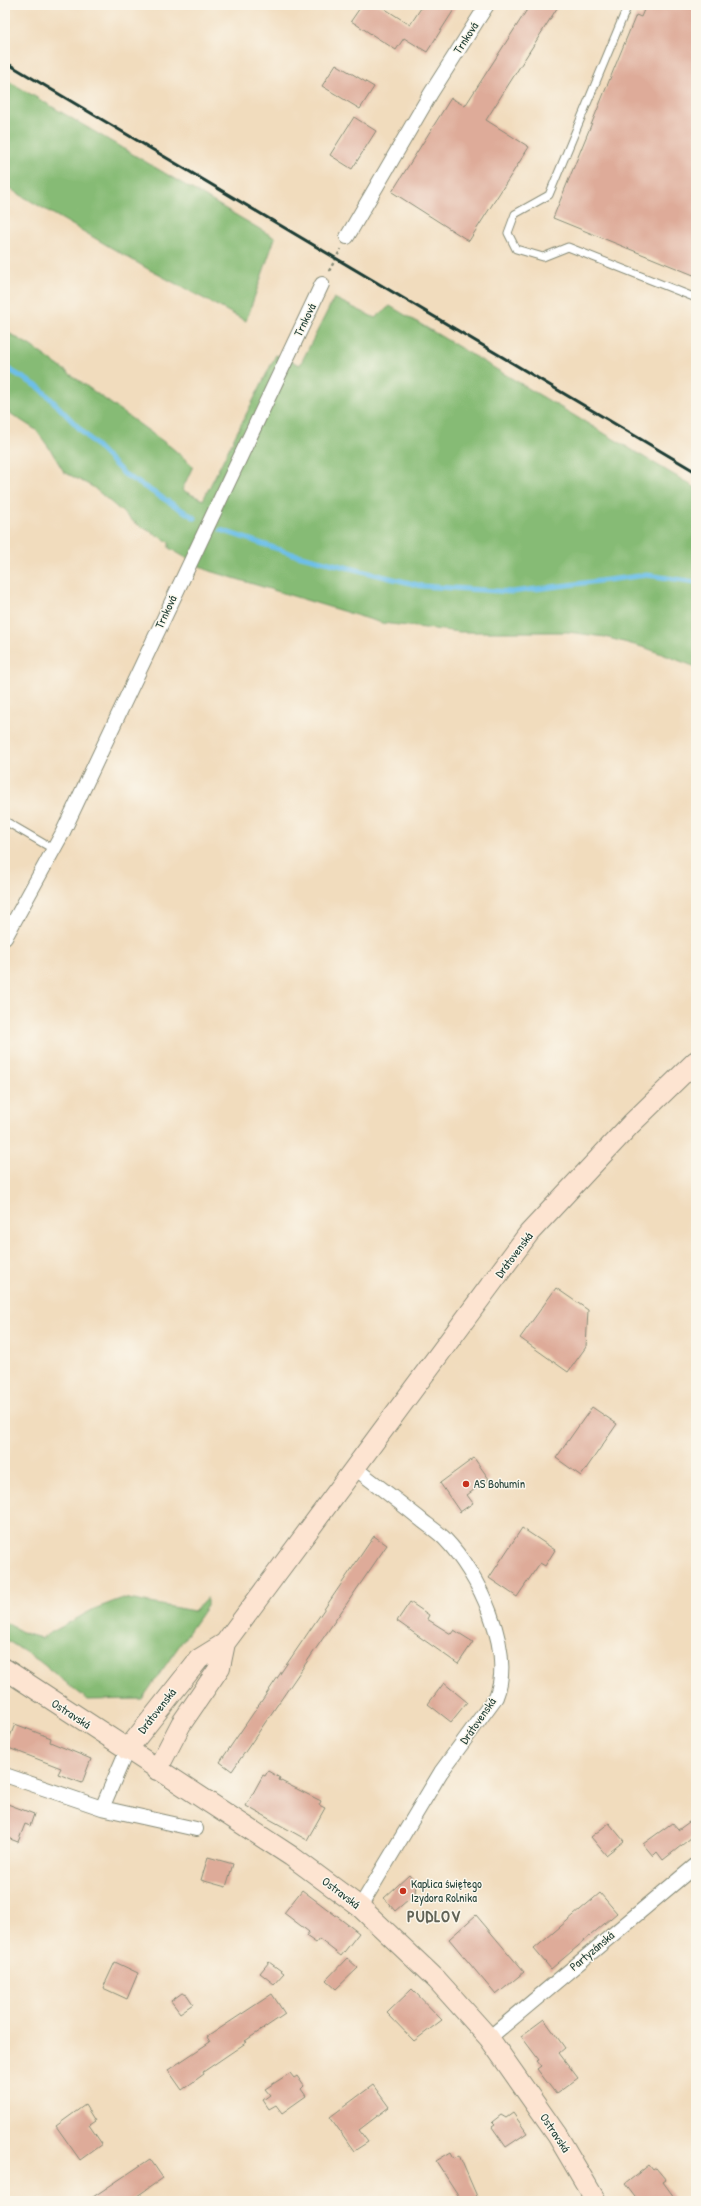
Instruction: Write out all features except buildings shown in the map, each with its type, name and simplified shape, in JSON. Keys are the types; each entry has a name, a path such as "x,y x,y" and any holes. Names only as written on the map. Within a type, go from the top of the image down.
{"street":[{"name":"Trnková","path":"347,236 431,93 487,5"},
{"name":"Trnková","path":"5,938 53,849 322,284"},
{"name":"Drátovenská","path":"127,1750 199,1659 225,1643 356,1469 529,1233 631,1124 696,1061"},
{"name":"Drátovenská","path":"356,1469 445,1539 462,1561 477,1585 488,1612 498,1640 502,1671 501,1685 496,1697 441,1772 360,1906"},
{"name":"Drátovenská","path":"158,1770 181,1724 220,1667 225,1643"},
{"name":"Ostravská","path":"5,1670 291,1856 360,1906 437,1980 489,2038 557,2134 596,2201"},
{"path":"102,1808 127,1750"},
{"path":"5,1775 102,1808 196,1829"},
{"name":"Partyzánská","path":"489,2038 696,1865"}],"lane":[{"path":"628,5 549,195 515,214 508,233 516,249 543,257 568,247 696,298"},
{"path":"5,821 53,849"}],"path":[{"path":"333,264 341,249"}],"green space":[{"path":"5,79 275,238 246,321 148,269 5,186"},
{"path":"334,298 375,318 390,306 696,488 696,667 646,648 605,637 568,632 460,632 382,623 207,570 169,548 169,542 135,523 93,487 64,472 36,430 5,410 5,331 31,346 171,447 193,466 182,490 203,500 276,355 300,365"},
{"path":"207,1597 207,1606 142,1699 88,1700 39,1661 5,1639 5,1622 24,1633 41,1638 94,1609 123,1598 194,1611"}],"waterway":[{"path":"5,367 40,388 124,474 195,518"},
{"path":"221,530 293,554 422,586 512,592 647,575 696,582"}],"railway":[{"path":"5,62 696,472"}],"place":[{"name":"AS Bohumín","path":"466,1484"},
{"name":"Kaplica świętego Izydora Rolnika","path":"403,1891"}],"district":[{"name":"PUDLOV","path":"434,1916"}]}
